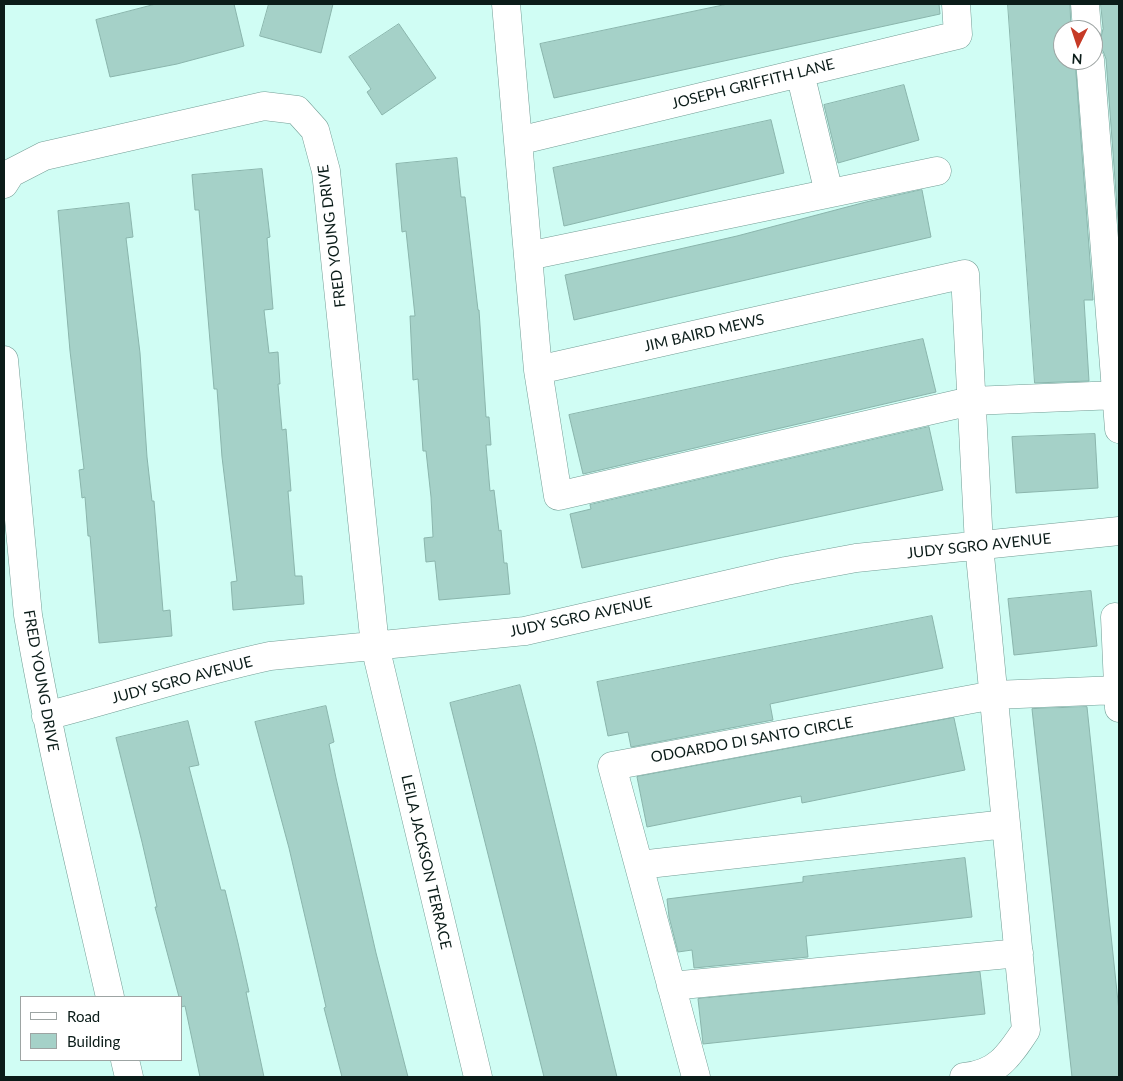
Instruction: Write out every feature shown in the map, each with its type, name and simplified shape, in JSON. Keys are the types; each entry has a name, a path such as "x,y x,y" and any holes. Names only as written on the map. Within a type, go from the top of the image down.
{"street":[{"path":"506,4 538,370 558,496 971,401 1117,395"},
{"name":"JOSEPH GRIFFITH LANE","path":"518,141 958,35 956,4"},
{"path":"1085,4 1086,20"},
{"path":"1091,70 1119,429"},
{"path":"800,73 829,193"},
{"name":"FRED YOUNG DRIVE","path":"4,184 11,173 44,156 264,106 297,110 315,130 326,171 376,646"},
{"path":"528,256 937,171"},
{"name":"JIM BAIRD MEWS","path":"538,370 965,274 979,546"},
{"name":"FRED YOUNG DRIVE","path":"4,360 28,615 46,716 110,996"},
{"name":"JUDY SGRO AVENUE","path":"46,716 270,656 525,631 786,571 856,558 1119,531"},
{"path":"964,1077 981,1076 1009,1056 1026,1030 979,546"},
{"path":"994,695 1118,699 1115,617"},
{"name":"LEILA JACKSON TERRACE","path":"376,646 478,1077"},
{"name":"ODOARDO DI SANTO CIRCLE","path":"696,1077 612,766 994,695"},
{"path":"638,865 1006,824"},
{"path":"671,986 1019,953"},
{"path":"125,1061 129,1077"}],"building":[{"path":"156,4 234,4 244,46 177,64 110,77 96,20"},
{"path":"269,4 333,4 321,53 260,36"},
{"path":"728,4 939,4 940,14 554,98 540,44"},
{"path":"1008,4 1070,4 1071,20 1053,20 1053,70 1076,70 1093,300 1084,300 1089,381 1035,383"},
{"path":"1101,4 1119,4 1119,233 1106,59 1103,51"},
{"path":"399,24 436,78 382,115 367,92 371,89 349,57"},
{"path":"904,85 919,140 838,163 824,105"},
{"path":"771,120 784,173 564,226 553,168"},
{"path":"457,158 461,197 465,197 479,310 486,417 489,417 491,445 486,445 490,491 494,490 499,531 501,530 504,563 507,563 510,594 439,600 435,561 426,562 424,538 433,537 431,497 426,451 423,451 418,379 413,380 410,316 415,316 406,231 402,232 396,164"},
{"path":"262,169 270,237 267,238 273,309 264,310 269,353 278,352 280,384 278,384 282,430 286,429 291,491 288,491 295,576 302,576 304,604 233,610 231,582 237,581 222,457 217,389 214,389 199,210 195,210 192,175"},
{"path":"922,190 931,237 574,320 565,275 737,236 866,202"},
{"path":"129,203 133,237 126,238 140,353 147,457 152,501 154,501 163,611 170,610 172,636 99,643 90,536 88,536 85,497 82,498 79,470 84,469 70,351 58,211"},
{"path":"923,339 936,392 583,474 569,415"},
{"path":"929,427 943,490 582,568 570,514 591,509 590,505"},
{"path":"1095,434 1098,488 1016,493 1012,437"},
{"path":"1091,591 1097,646 1014,655 1008,599"},
{"path":"932,616 943,668 770,704 773,720 631,747 628,732 608,736 597,682"},
{"path":"520,685 617,1077 544,1077 450,703"},
{"path":"326,706 334,742 329,744 336,778 376,953 408,1077 342,1077 324,1008 326,1007 289,848 255,722"},
{"path":"1087,707 1119,1011 1119,1077 1072,1077 1032,709"},
{"path":"954,718 965,770 802,803 801,796 647,827 637,777"},
{"path":"188,721 199,765 189,767 221,890 225,890 238,943 264,1077 200,1077 185,1006 182,1007 182,996 179,996 155,907 157,907 116,738"},
{"path":"965,858 972,917 806,936 808,957 694,968 692,950 678,952 669,917 667,899 803,882 803,877"},
{"path":"980,972 985,1014 703,1044 698,999"}]}
